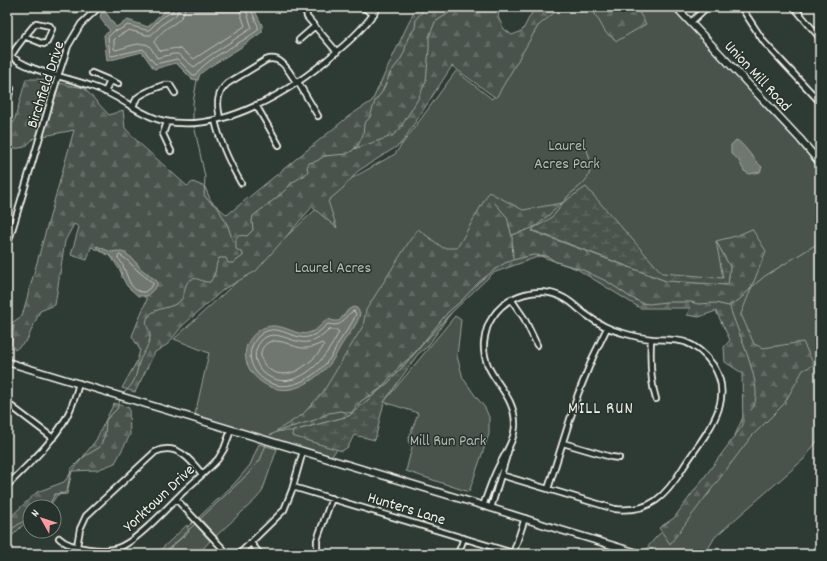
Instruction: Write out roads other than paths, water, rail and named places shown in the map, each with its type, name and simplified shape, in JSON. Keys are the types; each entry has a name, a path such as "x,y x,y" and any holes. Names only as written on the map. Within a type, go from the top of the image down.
{"main road":[{"name":"Union Mill Road","path":"676,7 800,139 820,163"},
{"path":"7,362 641,554"}],"street":[{"name":"Birchfield Drive","path":"7,247 68,46 84,21 99,7"},
{"path":"309,7 306,14 337,52"},
{"path":"362,7 374,14"},
{"path":"9,54 24,65 80,82 105,92 154,118 167,122 188,123 217,119 256,105 297,83 337,52 360,31 378,7"},
{"path":"691,22 707,7"},
{"path":"741,7 764,42 820,102"},
{"path":"794,7 820,38"},
{"path":"7,63 9,54 24,36 36,23 50,26 52,29 47,42 44,44 24,36"},
{"path":"299,40 315,26"},
{"path":"241,183 222,146 217,119 217,101 222,88 266,60 273,58 281,61 318,116"},
{"path":"92,73 118,84"},
{"path":"105,92 110,81"},
{"path":"133,107 135,101 139,97 165,84 170,85 175,93"},
{"path":"7,88 10,89 7,101"},
{"path":"814,97 820,94"},
{"path":"256,105 279,145"},
{"path":"167,122 163,134 171,151"},
{"path":"483,506 495,473 509,446 514,432 514,411 508,397 489,369 485,357 484,345 489,322 496,312 511,299 532,293 558,295 567,300 591,319 608,328 628,335 651,339 674,340 692,345 702,352 716,370 720,384 721,397 717,416 678,476 658,500 648,505 620,510 501,476"},
{"path":"511,299 524,318 537,345"},
{"path":"548,489 585,374 608,328"},
{"path":"651,339 650,362 653,388 656,399"},
{"path":"7,486 42,452 54,438 69,412 79,383"},
{"path":"7,403 54,438"},
{"name":"Yorktown Drive","path":"60,539 77,546 102,550 121,547 137,535 215,462 223,452 231,430"},
{"path":"563,443 619,458"},
{"path":"491,508 510,450 509,446"},
{"path":"77,546 80,528 86,516 155,452 167,449 179,452 187,457 202,474"},
{"path":"239,554 284,510 293,487 302,451"},
{"name":"Hunters Lane","path":"293,487 514,554"},
{"path":"316,554 318,540 332,498"},
{"path":"176,499 228,554"},
{"path":"514,554 525,518"},
{"path":"458,554 464,538"},
{"path":"251,543 260,554"}],"water":[{"path":"55,7 92,7 83,12 69,13"},
{"path":"173,7 253,7 262,25 262,32 240,48 209,67 200,74 198,80 192,79 176,63 154,69 142,52 107,61 104,35 110,31 100,18 101,13 104,12 107,14 116,27 128,20 148,27 159,16"},
{"path":"736,140 742,144 762,167 760,172 749,174 744,171 738,159 731,154 731,145"},
{"path":"97,246 111,252 118,251 125,253 132,258 140,268 157,281 157,286 147,296 138,296 127,286 122,277 118,264 112,257 100,251 96,247"},
{"path":"353,307 357,308 360,313 355,325 334,359 320,374 308,382 291,389 279,389 268,386 258,380 251,371 246,361 246,351 249,341 258,331 265,327 272,326 308,333 316,329 328,319 339,321 348,310"},
{"path":"14,325 12,343 7,346 7,327"}],"waterway":[{"path":"124,393 134,381 140,360 150,337 146,323 148,317 155,311 173,305 181,300 187,283 192,279 210,282 214,275 219,258 226,258 228,263 233,263 243,256 243,253 236,249 238,236 247,236 253,230 253,216 280,195 293,182 306,174 309,163 317,161 324,156 346,154 358,145 363,135 364,124 370,117 375,101 382,92 391,72 404,53 408,38 415,28 416,19 426,7"},
{"path":"354,149 392,136 399,130 418,99 426,81 429,37 435,22 458,7"},
{"path":"193,120 193,103 197,80"},
{"path":"194,125 205,177 204,195 218,208 228,226 232,239 235,242"},
{"path":"512,235 550,219 569,195 587,178 590,162 583,140"},
{"path":"494,202 507,217 512,237 513,259"},
{"path":"270,435 284,429 315,420 329,413 340,411 351,413 361,401 380,389 400,366 412,356 448,312 479,282 494,270 513,260 533,255 547,256 556,262 581,269 608,282 630,297 642,303 691,302 698,304 715,303 729,306 739,300 765,276 820,242"},
{"path":"730,307 754,375 756,390 755,402 751,410"},
{"path":"52,499 55,494 65,493 67,491 71,469 82,458 100,447 105,434 106,420 117,409 120,400"},
{"path":"200,519 248,474 260,460 266,445"},
{"path":"7,532 22,522"},
{"path":"164,554 195,524"}],"district":[{"name":"MILL RUN","path":"601,407"}],"park label":[{"name":"Laurel Acres Park","path":"567,153"},
{"name":"Laurel Acres","path":"333,266"},
{"name":"Mill Run Park","path":"448,439"}]}
